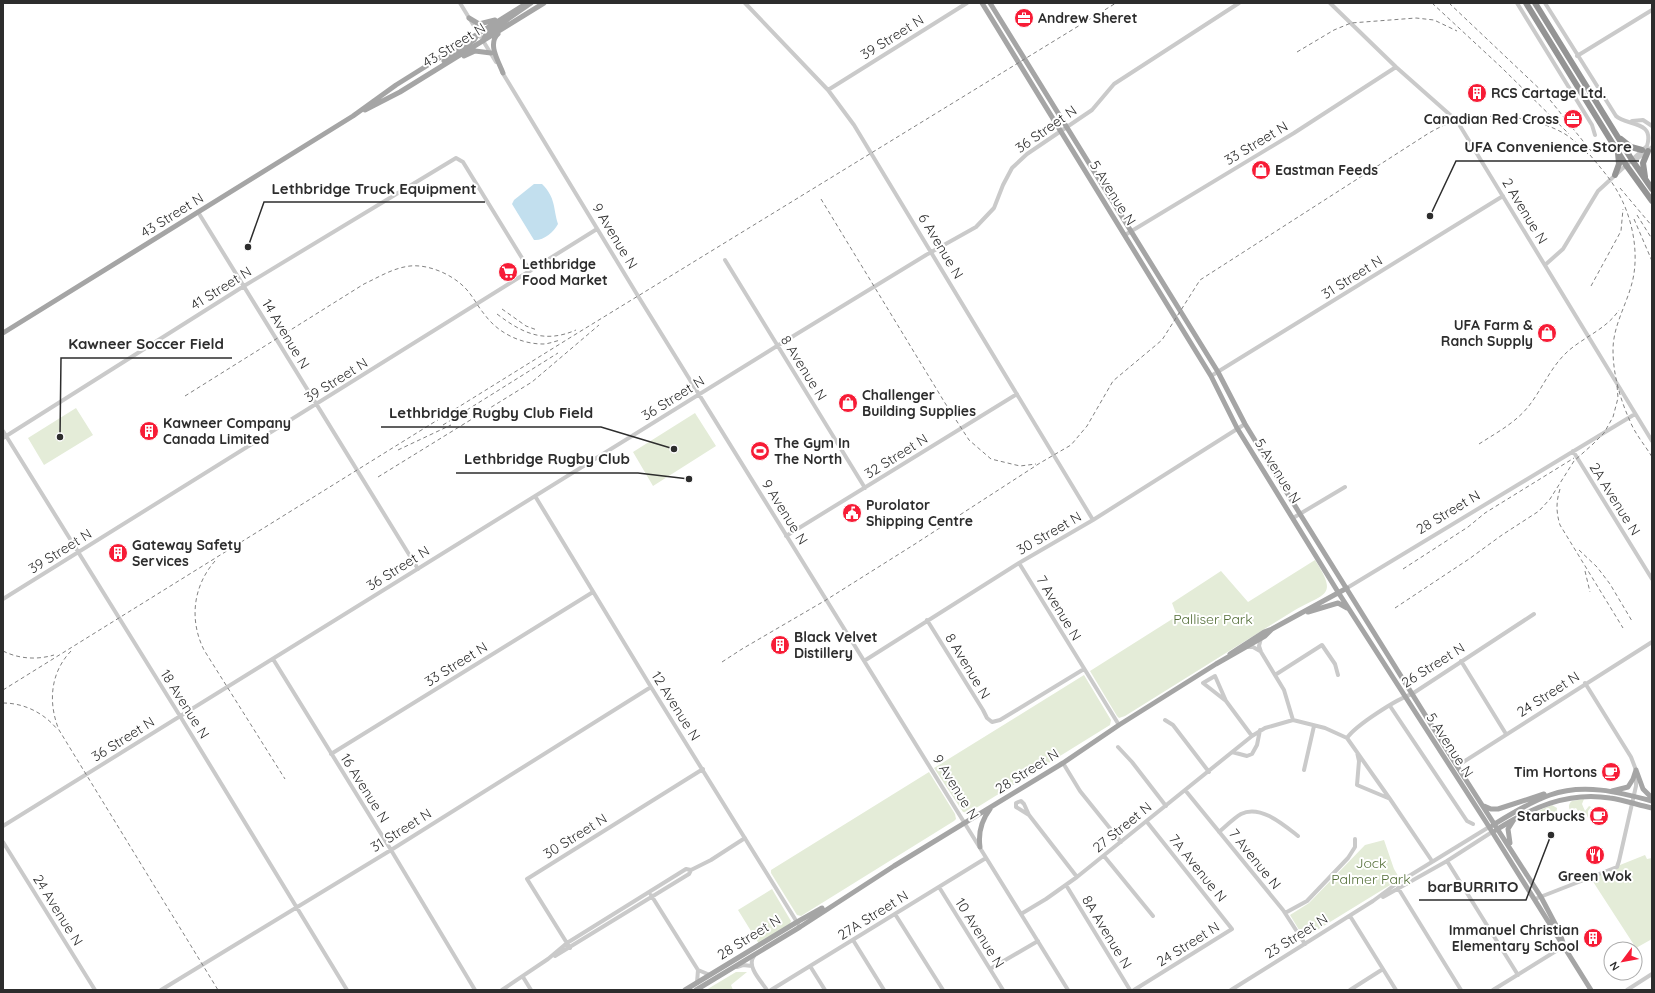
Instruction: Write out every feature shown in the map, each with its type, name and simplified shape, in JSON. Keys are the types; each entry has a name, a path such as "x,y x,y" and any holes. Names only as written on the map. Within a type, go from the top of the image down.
{"highway":[{"path":"1526,3 1626,165 1652,201"},
{"path":"1535,3 1650,187"},
{"path":"1614,131 1631,147 1647,149 1643,163 1644,176 1650,187"},
{"path":"1615,175 1619,164 1618,151"}],"main road":[{"name":"43 Street N","path":"3,333 353,116 396,84 527,3"},
{"path":"484,41 485,36 488,33 531,3"},
{"name":"43 Street N","path":"353,116 393,97 544,3"},
{"name":"5 Avenue N","path":"982,3 1060,131 1218,372 1245,424 1300,514 1457,766 1497,826 1541,897 1560,933 1564,946"},
{"name":"5 Avenue N","path":"990,3 1066,127 1212,376 1237,428 1338,592 1489,827 1591,990"},
{"path":"469,18 482,24 504,17"},
{"path":"503,28 496,36 493,45 503,73"},
{"path":"426,77 474,40 478,33"},
{"path":"456,58 475,51 491,53"},
{"name":"28 Street N","path":"685,990 847,895 1063,763 1119,725 1216,664 1248,647 1272,629 1295,615 1347,588"},
{"path":"1295,615 1338,603 1342,604 1350,611"},
{"name":"28 Street N","path":"1216,664 1239,647 1272,629"},
{"path":"1610,792 1628,787 1634,779 1636,770"},
{"path":"1636,770 1643,789 1652,798"},
{"path":"1483,805 1491,809 1498,809 1537,796 1557,792 1588,789 1634,796 1652,801"},
{"path":"1492,832 1497,826 1543,797 1557,792"},
{"path":"1489,827 1497,826 1541,805 1573,798 1601,796 1652,808"},
{"path":"980,848 979,836 982,822 992,806"},
{"path":"1513,851 1508,829 1514,818"},
{"name":"28 Street N","path":"696,990 758,952 798,924"}],"street":[{"name":"9 Avenue N","path":"460,3 699,395 1068,990"},
{"name":"39 Street N","path":"828,90 967,3"},
{"name":"36 Street N","path":"3,826 777,346 976,227 994,208 1003,185 1012,168 1027,154 1092,110 1114,84 1239,3"},
{"name":"2 Avenue N","path":"1330,3 1396,67 1457,121 1652,441"},
{"path":"1517,3 1592,125 1595,135"},
{"path":"1544,265 1563,249 1598,191 1632,160 1635,155 1647,149 1650,134 1646,128 1632,122 1621,120 1616,116 1545,3"},
{"name":"6 Avenue N","path":"747,4 828,90 854,125 1093,520"},
{"path":"1577,56 1652,10"},
{"name":"33 Street N","path":"1128,233 1294,133 1396,67"},
{"path":"1632,122 1644,120 1652,126"},
{"name":"41 Street N","path":"5,437 244,286 456,158 463,162 530,271"},
{"name":"31 Street N","path":"1212,376 1503,196"},
{"name":"14 Avenue N","path":"198,212 418,569"},
{"name":"39 Street N","path":"3,599 597,229"},
{"name":"8 Avenue N","path":"724,260 865,488"},
{"name":"32 Street N","path":"786,536 1017,394"},
{"name":"28 Street N","path":"1347,588 1635,414"},
{"name":"30 Street N","path":"864,660 1019,563 1093,520 1245,424"},
{"name":"18 Avenue N","path":"3,431 5,437 180,716 347,990"},
{"name":"2A Avenue N","path":"1573,451 1652,579"},
{"path":"1293,518 1345,487"},
{"name":"12 Avenue N","path":"535,496 798,924"},
{"name":"7 Avenue N","path":"1019,563 1119,725"},
{"name":"33 Street N","path":"331,754 594,592"},
{"name":"26 Street N","path":"1347,738 1352,732 1404,696 1412,694 1534,614"},
{"name":"8 Avenue N","path":"927,620 985,714 992,722 1000,720 1084,669"},
{"path":"1261,638 1259,646 1261,652 1284,690 1293,720 1329,729 1347,738 1432,861"},
{"name":"24 Street N","path":"1457,766 1585,683 1652,642"},
{"path":"1275,675 1322,645 1335,664 1338,674"},
{"path":"1248,647 1253,647 1261,652"},
{"name":"16 Avenue N","path":"272,659 391,850 475,990"},
{"path":"1461,661 1506,734"},
{"path":"1226,701 1203,682 1214,676 1226,701 1252,736"},
{"path":"1535,900 1617,867 1634,796 1637,780 1636,770 1631,757 1585,683"},
{"name":"31 Street N","path":"161,990 391,850 651,687"},
{"name":"5 Avenue N","path":"1390,706 1467,822 1472,824"},
{"path":"1165,720 1173,725 1209,772"},
{"name":"27 Street N","path":"1021,914 1066,886 1260,730 1293,720"},
{"path":"1304,770 1314,726"},
{"path":"1232,752 1247,756 1252,754 1257,745 1260,730"},
{"path":"1118,747 1132,762 1166,806"},
{"path":"1356,749 1359,761 1357,785 1380,793 1390,799"},
{"path":"1063,763 1080,791 1121,842"},
{"name":"30 Street N","path":"570,948 528,879 703,769"},
{"name":"7 Avenue N","path":"1185,790 1286,913 1305,944"},
{"path":"1219,832 1242,814 1251,811 1274,817 1298,836"},
{"path":"1028,815 1077,877"},
{"name":"7A Avenue N","path":"1147,822 1232,929"},
{"name":"23 Street N","path":"1231,990 1350,916 1432,861 1489,827"},
{"name":"23 Street N","path":"1373,901 1399,889 1447,861 1492,832"},
{"path":"548,959 570,948 689,874 691,870 711,860 745,838"},
{"path":"1286,913 1307,901 1348,858 1355,847 1355,839"},
{"name":"24 Avenue N","path":"3,842 94,990"},
{"path":"1104,856 1153,916"},
{"name":"27A Street N","path":"771,990 986,858"},
{"path":"1447,861 1518,976"},
{"path":"502,990 548,959 567,943 686,868 691,870"},
{"path":"1396,884 1461,990"},
{"name":"8A Avenue N","path":"1066,886 1130,990"},
{"name":"10 Avenue N","path":"939,887 1003,990"},
{"path":"649,891 698,970 710,975"},
{"path":"895,914 943,990"},
{"path":"1350,916 1396,990"},
{"name":"24 Street N","path":"1134,990 1232,929"},
{"path":"853,940 884,990"},
{"path":"990,970 1038,940"},
{"path":"1493,990 1518,976 1564,946"},
{"path":"758,952 752,959 752,966 767,990"},
{"path":"733,968 743,965 752,966"},
{"path":"810,966 825,990"},
{"path":"696,983 698,970"},
{"path":"1350,990 1383,970"},
{"path":"1627,990 1652,974"},
{"path":"523,977 531,990"}],"green space":[{"path":"76,408 93,435 44,465 28,438"},
{"path":"695,413 716,446 653,486 633,452"},
{"name":"Palliser Park","path":"1315,560 1326,581 1327,587 1321,596 1295,610 1125,716 1119,718 1117,716 1090,671 1177,616 1172,603 1221,571 1248,602"},
{"path":"1084,675 1111,720 1110,725 968,813 963,812 934,768"},
{"path":"929,772 955,814 956,819 801,916 797,915 771,873 771,870"},
{"path":"1584,799 1582,804 1585,811 1589,806 1591,807 1588,811 1588,818 1586,813 1582,814 1580,810 1578,811 1576,808 1570,810 1569,808 1572,801"},
{"path":"1552,805 1557,808 1556,815 1541,819 1539,813 1540,810"},
{"name":"Jock Palmer Park","path":"1384,840 1394,869 1400,879 1304,938 1290,915 1309,903 1365,845"},
{"path":"1645,855 1647,859 1652,858 1652,939 1643,944 1643,941 1631,941 1590,877"},
{"path":"772,889 791,921 790,924 759,944 738,910"},
{"path":"736,972 747,972 731,985 733,990 706,990"}],"water":[{"path":"534,184 542,184 550,194 558,224 548,235 537,240 534,240 512,204 514,200"}],"railway":[{"path":"3,690 576,334 1116,3"},
{"path":"1432,3 1501,67 1569,134"},
{"path":"1449,3 1546,95 1591,151"},
{"path":"1297,52 1334,30 1351,23 1416,18 1434,20 1457,31"},
{"path":"722,662 826,600 1040,463 1071,445 1087,426 1113,381 1162,340 1200,280 1429,133 1450,123 1470,118 1498,116 1512,117 1540,123 1553,128 1568,136 1588,154"},
{"path":"1590,155 1610,180 1622,199 1633,234 1635,247 1634,271 1632,283 1615,333 1613,359 1620,395 1626,413 1632,426 1652,457"},
{"path":"1620,188 1652,226"},
{"path":"821,199 969,440 991,459 1020,466 1036,464"},
{"path":"1591,286 1621,231 1623,209"},
{"path":"1637,215 1652,239"},
{"path":"1634,219 1652,261"},
{"path":"185,396 364,284 392,271 410,266 425,267 448,275 467,290 496,327 518,340 545,344 561,340"},
{"path":"502,309 526,326 537,330"},
{"path":"1479,444 1523,413 1533,401 1559,360 1571,348 1607,323 1619,310"},
{"path":"497,314 515,326 534,334 554,336 576,330"},
{"path":"378,477 532,382 599,325"},
{"path":"443,425 558,353"},
{"path":"1395,608 1539,511 1550,499 1574,461 1604,433 1613,417 1618,398 1617,385"},
{"path":"398,450 451,425"},
{"path":"1403,569 1468,527 1485,513 1574,458"},
{"path":"1560,489 1557,507 1560,525 1623,628"},
{"path":"1579,550 1597,567 1610,584 1632,621"},
{"path":"215,561 202,581 198,592 195,615 199,639 204,650 285,779"},
{"path":"1585,571 1590,592"},
{"path":"3,651 15,656 28,658 41,658 54,655"},
{"path":"71,651 59,669 53,689 53,709 59,730 218,990"},
{"path":"3,703 11,703 33,710 46,718 57,729"}],"place":[{"name":"Andrew Sheret","path":"1024,18"},
{"name":"RCS Cartage Ltd.","path":"1477,93"},
{"name":"Canadian Red Cross","path":"1573,119"},
{"name":"Eastman Feeds","path":"1261,170"},
{"name":"UFA Convenience Store","path":"1430,216"},
{"name":"Lethbridge Truck Equipment","path":"248,247"},
{"name":"Lethbridge Food Market","path":"508,272"},
{"name":"UFA Farm & Ranch Supply","path":"1547,333"},
{"name":"Challenger Building Supplies","path":"848,403"},
{"name":"Kawneer Company Canada Limited","path":"149,431"},
{"name":"Kawneer Soccer Field","path":"60,437"},
{"name":"Lethbridge Rugby Club Field","path":"674,449"},
{"name":"The Gym In The North","path":"760,451"},
{"name":"Lethbridge Rugby Club","path":"689,479"},
{"name":"Purolator Shipping Centre","path":"852,513"},
{"name":"Gateway Safety Services","path":"118,553"},
{"name":"Black Velvet Distillery","path":"780,645"},
{"name":"Tim Hortons","path":"1611,772"},
{"name":"Starbucks","path":"1599,816"},
{"name":"barBURRITO","path":"1551,835"},
{"name":"Green Wok","path":"1595,855"},
{"name":"Immanuel Christian Elementary School","path":"1593,938"}]}
